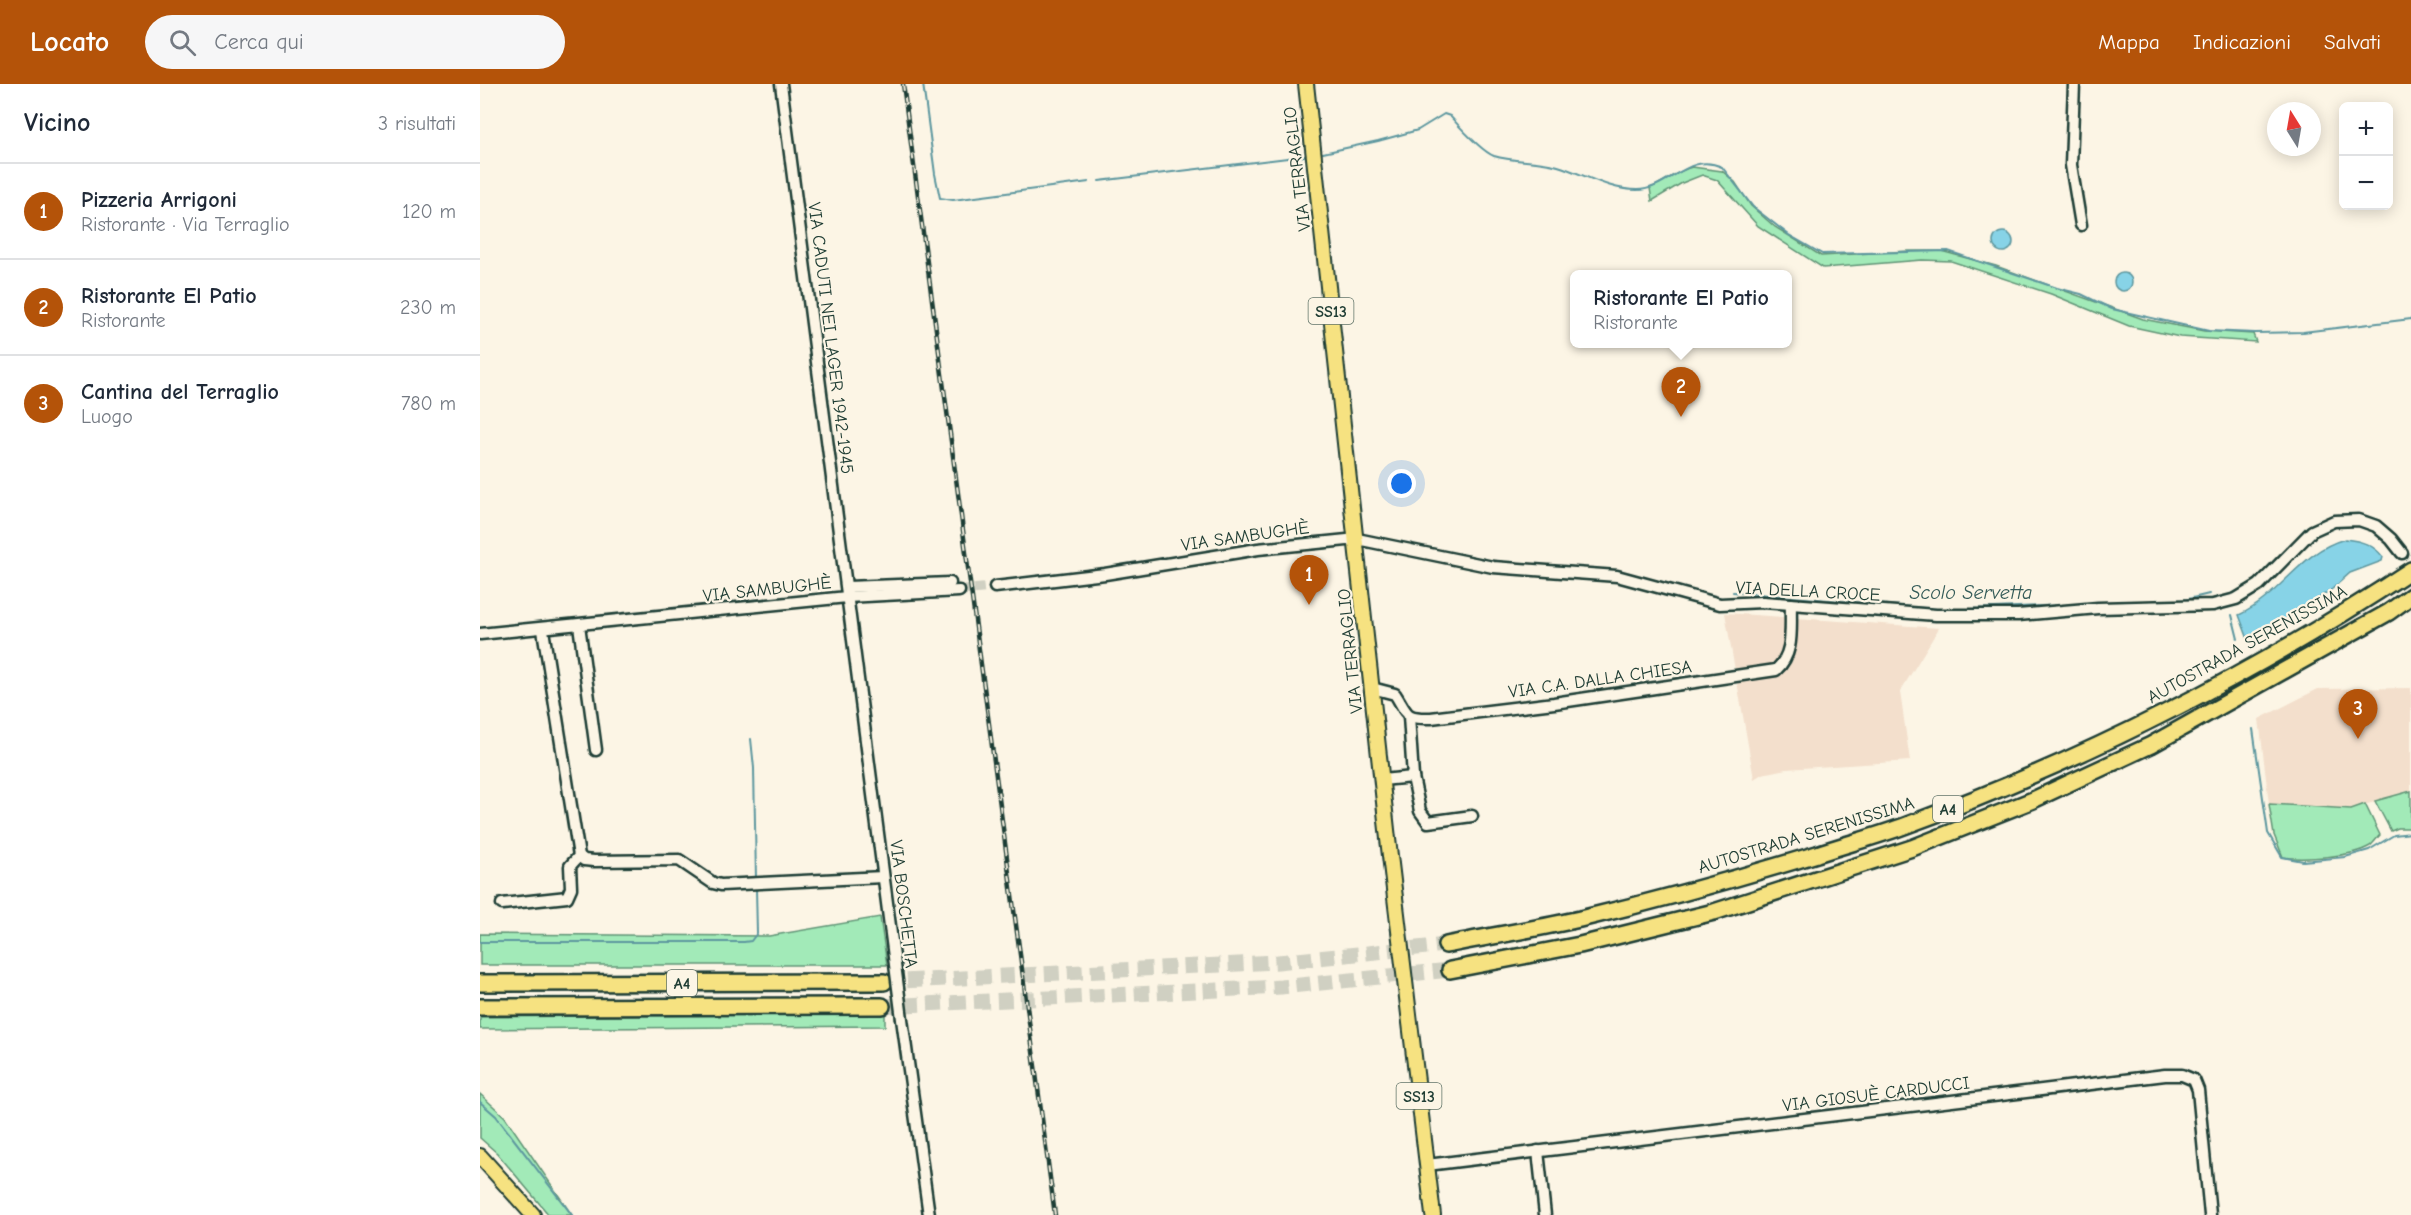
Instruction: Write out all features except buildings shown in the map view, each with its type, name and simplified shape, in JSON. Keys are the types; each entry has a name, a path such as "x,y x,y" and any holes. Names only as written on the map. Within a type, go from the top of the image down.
{"highway":[{"name":"AUTOSTRADA SERENISSIMA","path":"1446,945 1579,919 1713,886 1906,826 2027,777 2143,724 2335,619 2411,570"},
{"name":"A4","path":"1450,970 1580,945 1714,912 1912,848 2033,800 2151,745 2389,612 2411,596"},
{"name":"A4","path":"480,983 884,982"},
{"name":"A4","path":"480,1007 882,1006"}],"main road":[{"name":"VIA TERRAGLIO","path":"1306,84 1382,780 1433,1215"},
{"path":"480,1156 532,1215"}],"street":[{"name":"VIA CADUTI NEI LAGER 1942-1945","path":"781,84 847,592"},
{"path":"2073,84 2071,165 2081,225"},
{"name":"VIA DELLA CROCE","path":"1357,539 1493,567 1617,576 1720,604 1763,602 1936,615 1995,615 2098,608 2213,605 2236,599 2259,585 2312,531 2334,521 2359,520 2376,526 2391,539 2402,554"},
{"name":"VIA SAMBUGHÈ","path":"995,587 1105,574 1258,549 1357,539"},
{"name":"VIA SAMBUGHÈ","path":"480,634 543,630 847,592 950,583"},
{"name":"VIA SAMBUGHÈ","path":"847,592 959,591"},
{"name":"VIA BOSCHETTA","path":"847,592 929,1215"},
{"name":"VIA C.A. DALLA CHIESA","path":"1409,716 1431,718 1471,714 1776,670 1785,662 1790,649 1791,604"},
{"path":"579,625 596,750"},
{"path":"543,630 579,856 584,860 679,860 713,883 721,885 883,877"},
{"path":"1372,688 1391,692 1398,698 1409,716 1413,777 1420,811 1428,822 1472,816"},
{"path":"1382,780 1413,777"},
{"path":"502,904 567,897 571,888 570,867 579,856"},
{"name":"VIA GIOSUÈ CARDUCCI","path":"1427,1165 2182,1075 2194,1080 2198,1090 2210,1215"},
{"path":"1538,1151 1545,1215"}],"shaded area":[{"path":"1725,613 1939,628 1900,692 1910,761 1786,769 1762,774 1754,779"},
{"path":"2411,688 2411,791 2351,809 2269,804 2259,719 2318,689"}],"green space":[{"path":"1692,167 1722,171 1735,182 1751,206 1775,227 1821,256 1941,251 1996,266 2143,319 2204,331 2253,334 2256,342 2180,337 2129,326 2051,294 1951,261 1922,260 1823,268 1758,226 1717,180 1702,175 1682,183 1652,201 1650,188"},
{"path":"2411,791 2411,828 2398,828 2391,831 2375,801"},
{"path":"2269,804 2351,809 2365,804 2380,835 2370,846 2352,853 2315,858 2283,857 2274,835"},
{"path":"880,917 887,965 480,965 480,934 769,936"},
{"path":"885,1014 885,1026 480,1029 480,1017"},
{"path":"480,1094 505,1117 572,1215 549,1215 497,1153 480,1138"}],"water":[{"path":"2003,232 2010,235 2013,242 2010,249 2003,252 1996,249 1993,242 1996,235"},
{"path":"2123,273 2129,276 2132,282 2129,288 2123,291 2117,288 2114,282 2117,276"},
{"path":"2345,539 2371,546 2383,557 2382,561 2350,573 2331,590 2263,635 2248,639 2239,615 2267,597 2315,554"}],"waterway":[{"path":"923,84 940,198 953,200 1089,182"},
{"path":"1323,153 1418,130 1444,114 1450,116 1477,144 1494,156 1558,166 1616,187 1637,190 1648,188 1699,164 1710,163 1722,167 1753,207 1789,235 1822,254 1948,251 2081,294 2112,309 2209,331 2303,332 2411,319"},
{"path":"1099,181 1304,156"},
{"name":"Scolo Servetta","path":"1733,592 1948,610 2086,604"},
{"name":"Scolo Servetta","path":"2128,602 2184,600 2209,594"},
{"name":"Scolo Servetta","path":"2232,615 2238,639"},
{"name":"Scolo Servetta","path":"2253,729 2268,833 2282,857 2303,861 2345,857 2369,850 2394,835 2411,833"},
{"path":"751,739 754,768 756,880"},
{"path":"480,942 751,941 757,933 756,888"},
{"path":"480,1102 496,1116 572,1215"}],"tunnel":[{"path":"959,591 995,587"},
{"path":"884,982 1278,962 1446,945"},
{"path":"882,1006 1281,987 1450,970"}],"railway":[{"path":"903,84 1055,1215"}],"place":[{"name":"Ristorante El Patio","path":"1681,417"},
{"name":"Pizzeria Arrigoni","path":"1309,605"},
{"name":"Cantina del Terraglio","path":"2358,739"}]}
